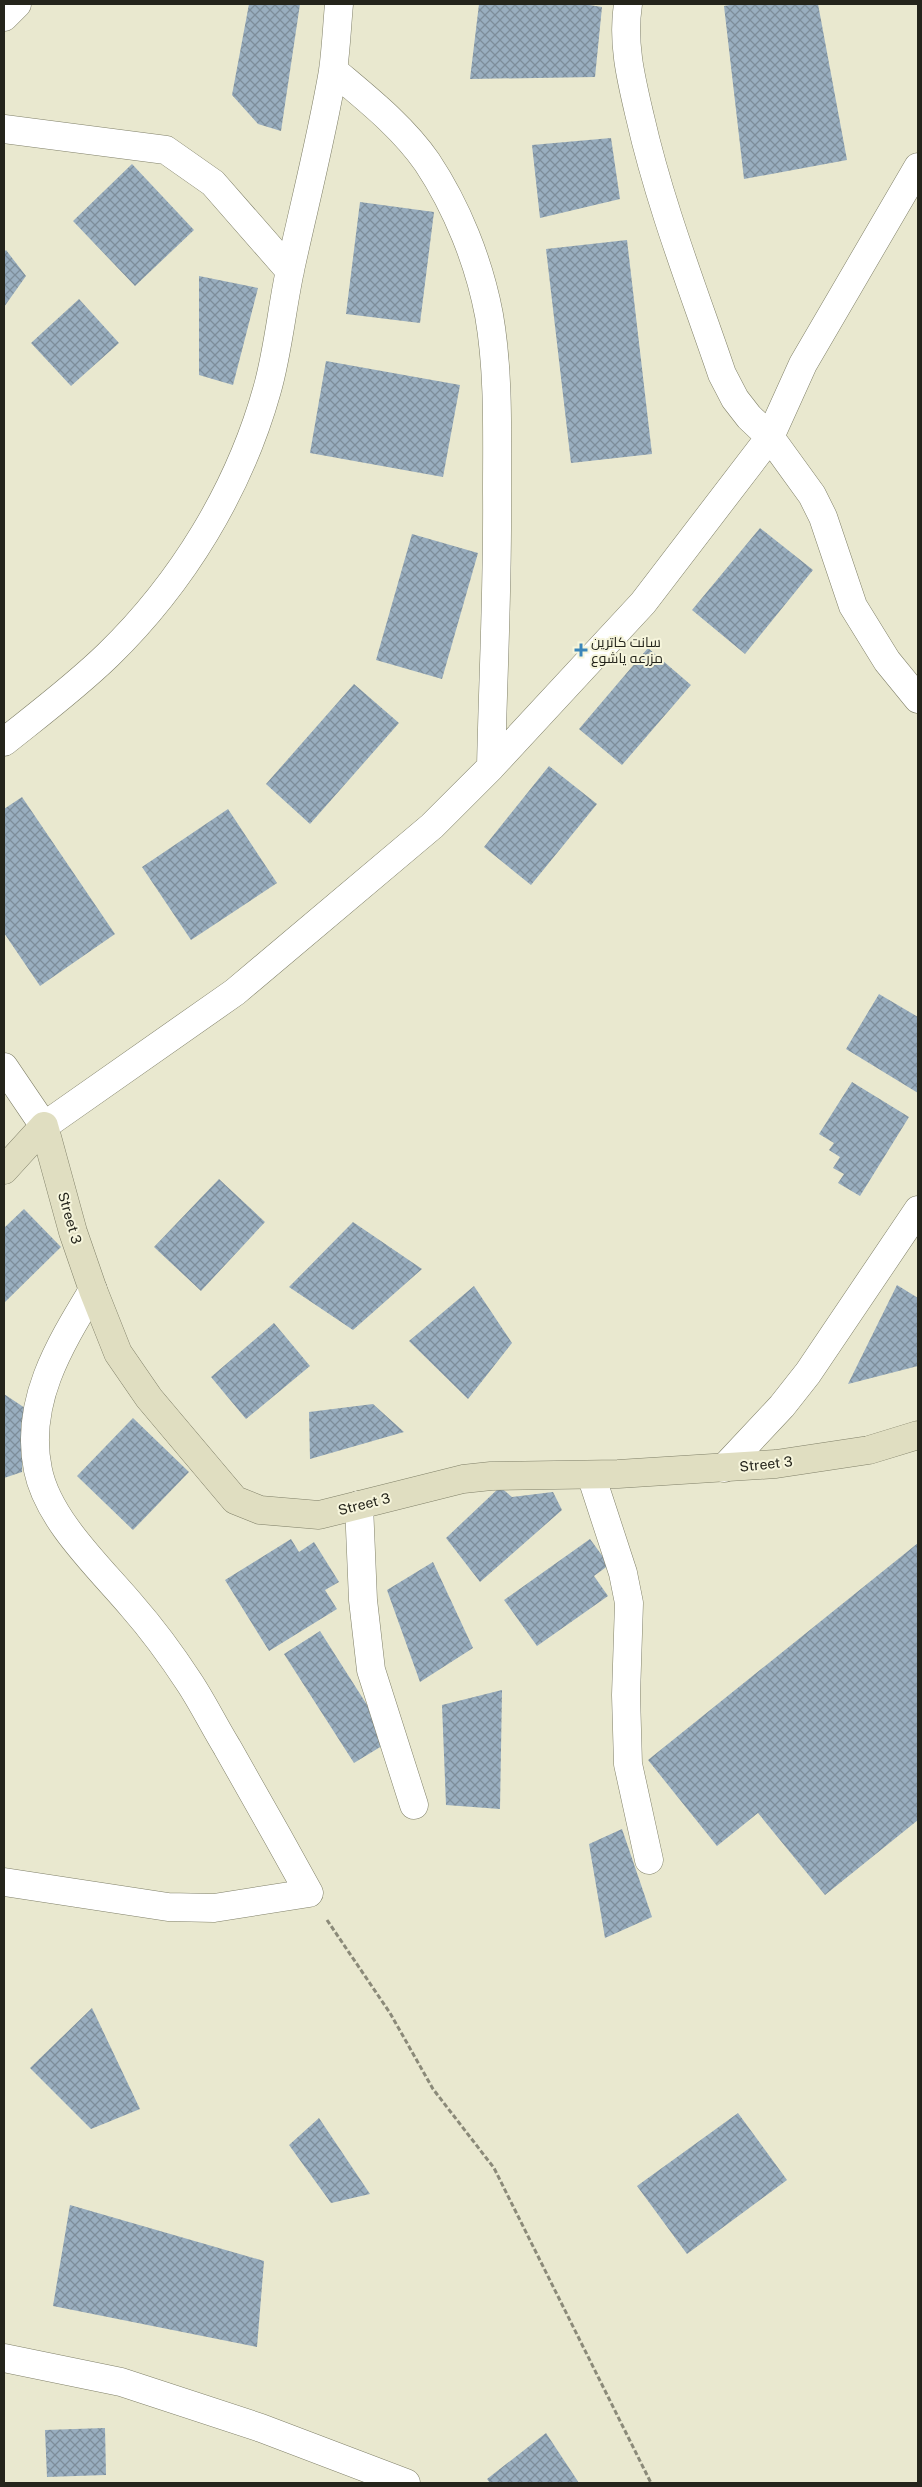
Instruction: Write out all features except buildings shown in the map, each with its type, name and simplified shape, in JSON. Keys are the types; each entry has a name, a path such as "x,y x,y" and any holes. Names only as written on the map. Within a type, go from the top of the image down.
{"street":[{"path":"4,17 17,4"},
{"path":"4,742 63,696 108,655 153,606 212,523 238,472 267,391 280,337 290,271 333,70 339,4"},
{"path":"628,4 625,23 627,61 653,175 722,374 735,399 749,417 770,437 812,495 823,517 853,606 887,661 918,699"},
{"path":"333,70 399,128 426,161 457,216 474,258 489,315 494,370 498,558 491,767"},
{"path":"4,129 166,150 213,184 290,271"},
{"path":"4,1170 44,1126 236,992 432,826 491,767 643,603 770,437 803,364 918,167"},
{"path":"4,1067 44,1126"},
{"name":"Street 3","path":"44,1126 73,1232 118,1353 148,1398 235,1500 260,1510 319,1515 462,1479 510,1475 592,1475 724,1468 836,1456 869,1450 918,1435"},
{"path":"724,1468 782,1406 808,1373 918,1210"},
{"path":"4,1882 168,1907 214,1908 309,1893 190,1683 147,1624 81,1546 60,1518 43,1487 38,1471 35,1440 38,1403 58,1350 93,1290"},
{"path":"592,1475 623,1573 629,1603 626,1695 628,1764 649,1860"},
{"path":"359,1505 363,1600 371,1670 414,1805"},
{"path":"4,2358 129,2385 262,2428 406,2483"}],"path":[{"path":"309,1893 390,2013 433,2090 494,2168 651,2483"}],"place":[{"name":"سانت كاترين مزرعه ياشوع","path":"581,650"}]}
